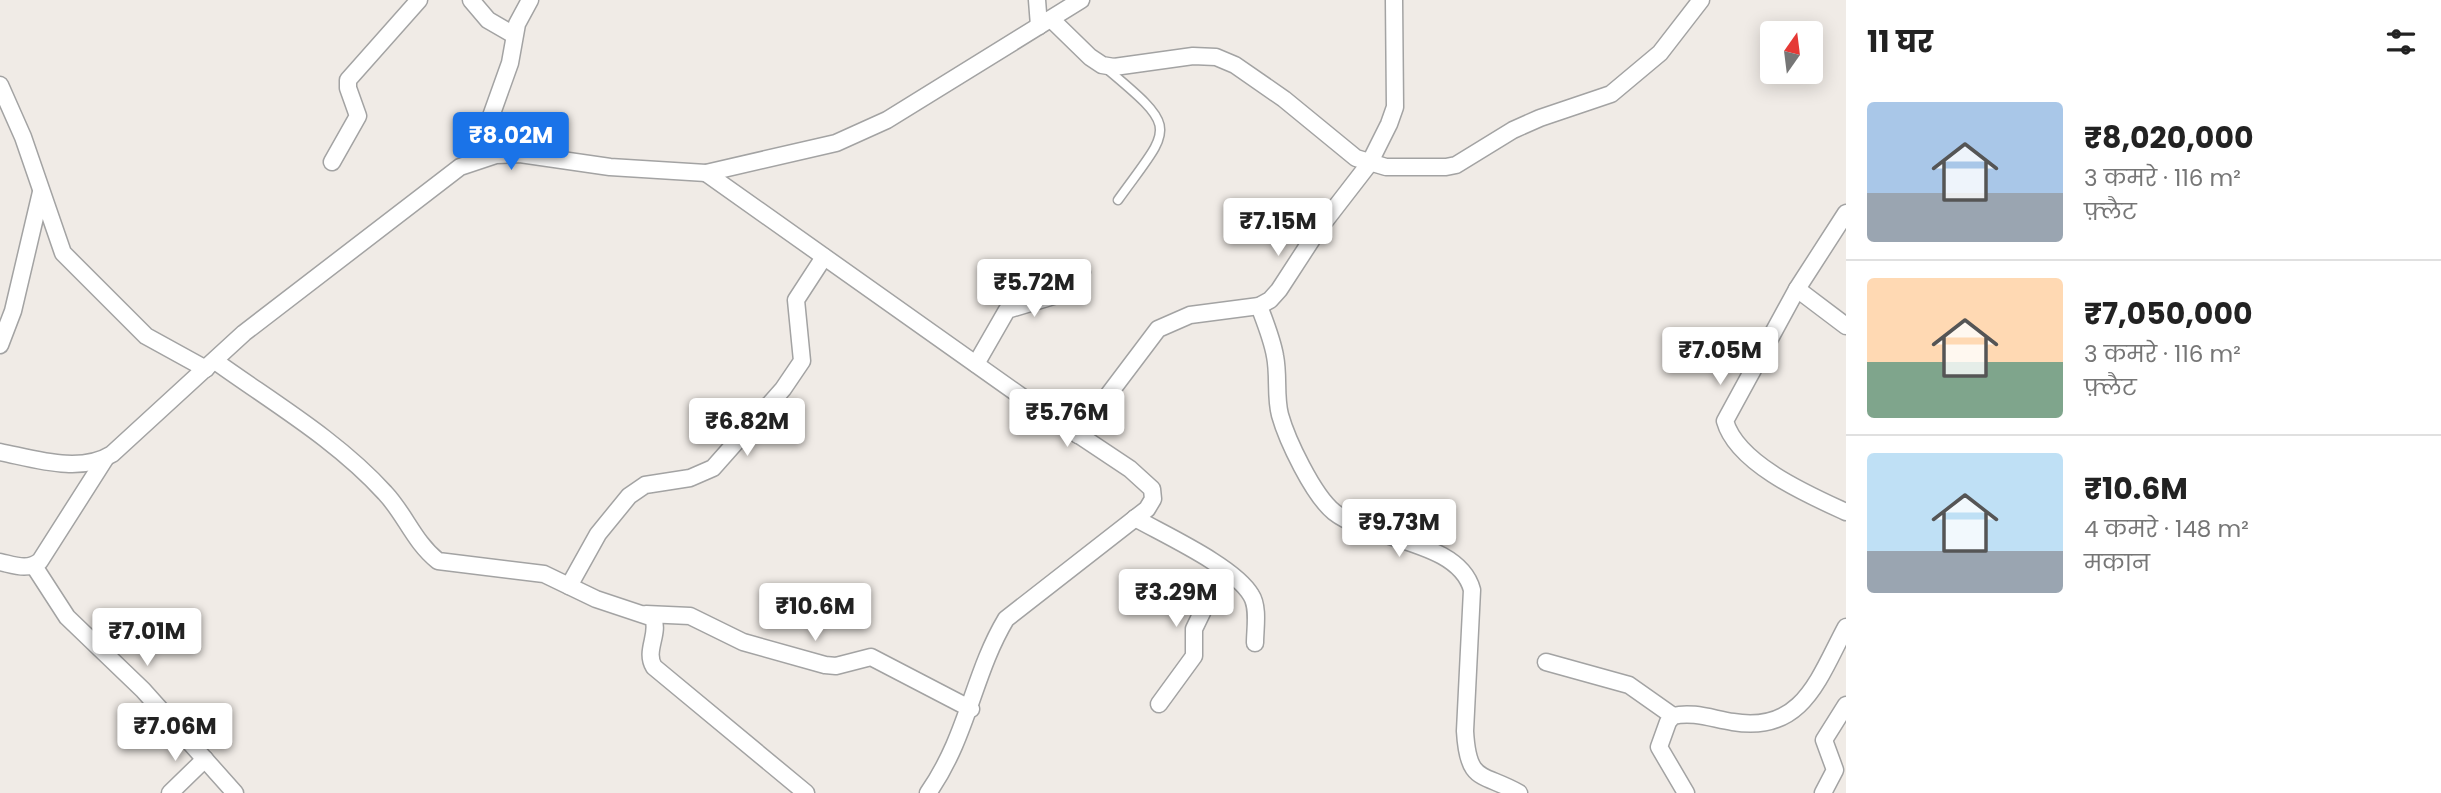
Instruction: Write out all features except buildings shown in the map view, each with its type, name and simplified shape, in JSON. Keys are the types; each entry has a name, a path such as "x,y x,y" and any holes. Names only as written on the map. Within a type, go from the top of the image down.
{"street":[{"path":"332,162 358,116 348,88 348,80 419,0"},
{"path":"471,0 488,20 514,35"},
{"path":"475,161 510,63 514,35 530,0"},
{"path":"1037,0 1045,22 1102,65 1114,67 1193,56 1216,57 1235,65 1284,99 1356,158 1369,164 1428,169 1456,165 1513,130 1611,94 1660,53 1701,0"},
{"path":"34,566 47,551 105,459 244,333 449,175 475,161 496,155 520,154 610,167 706,173 835,142 877,125 1082,0"},
{"path":"1078,435 1158,329 1190,315 1259,306 1270,300 1279,290 1318,230 1369,164 1395,107 1394,0"},
{"path":"0,85 42,190 63,253 146,336 210,365 350,458 386,493 413,534 438,561 544,574 607,603 646,614 690,616 743,642 825,665 847,664 871,657 971,709"},
{"path":"706,173 1130,469 1152,489 1153,499 1135,518 1006,619 995,636 971,709 946,767 928,793"},
{"path":"0,345 13,311 42,190"},
{"path":"1846,213 1797,289 1725,421 1737,444 1758,463 1801,491 1846,512"},
{"path":"569,586 597,534 629,496 645,485 690,478 713,468 788,383 802,361 796,300 824,257"},
{"path":"976,364 1007,310 1056,295 1082,272"},
{"path":"1797,289 1846,326"},
{"path":"1259,306 1275,354 1280,414 1291,444 1324,502 1348,520 1455,562 1469,578 1472,590 1465,731 1467,754 1478,775 1519,793"},
{"path":"0,452 72,464 105,459"},
{"path":"1135,518 1223,569 1252,596 1255,643"},
{"path":"0,562 34,566"},
{"path":"34,566 67,617 143,690 234,793"},
{"path":"1159,704 1194,656 1195,629 1223,569"},
{"path":"646,614 656,624 649,654 654,667 806,793"},
{"path":"1546,662 1629,685 1674,716 1698,715 1753,723 1788,715 1810,695 1846,627"},
{"path":"1823,793 1835,770 1824,740 1846,705"},
{"path":"1674,716 1663,732 1659,747 1686,793"},
{"path":"170,793 205,759"}],"lane":[{"path":"1102,65 1147,102 1161,121 1160,139 1118,200"}]}
